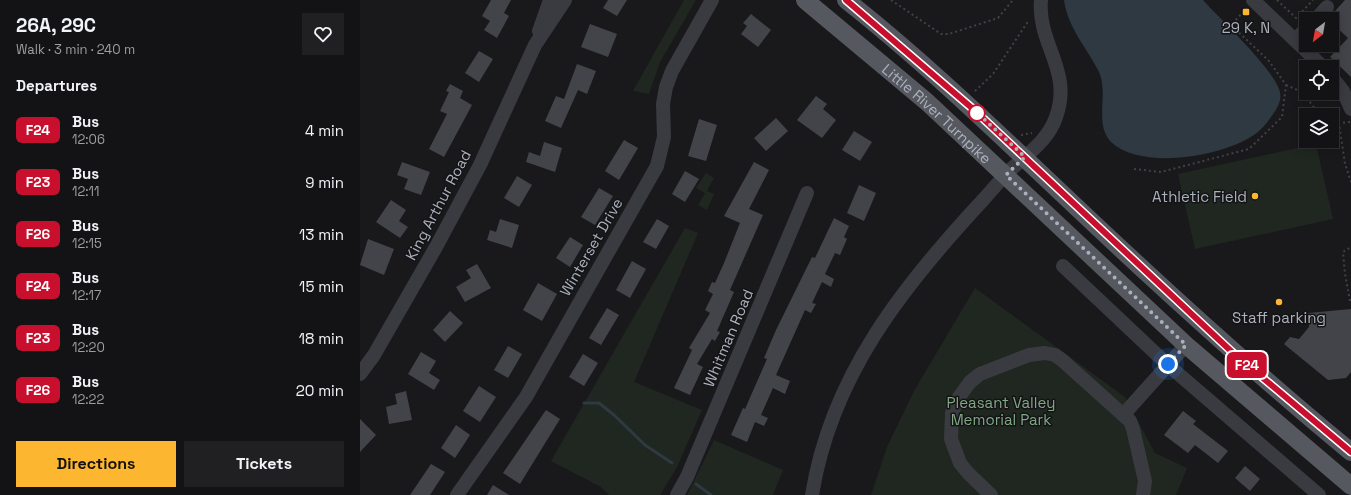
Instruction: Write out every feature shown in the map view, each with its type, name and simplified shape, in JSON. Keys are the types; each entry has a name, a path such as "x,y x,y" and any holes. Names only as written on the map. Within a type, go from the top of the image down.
{"main road":[{"name":"Little River Turnpike","path":"805,0 921,97 1186,345 1351,486"},
{"name":"Little River Turnpike","path":"846,0 938,78 1025,157 1221,341 1351,452"},
{"path":"1316,423 1351,441"}],"street":[{"name":"King Arthur Road","path":"535,45 542,19 550,0"},
{"name":"King Arthur Road","path":"360,374 374,355 436,247 480,165 535,45 565,0"},
{"name":"Winterset Drive","path":"457,495 526,396 657,166 664,137 663,104 666,87 672,71 712,0"},
{"path":"812,495 815,475 837,406 869,343 912,280 942,244 1051,129 1060,105 1060,78 1044,32 1041,0"},
{"path":"1253,0 1316,60"},
{"path":"1322,12 1327,7"},
{"path":"1295,40 1299,36"},
{"path":"1339,86 1351,108"},
{"name":"Whitman Road","path":"677,495 687,477 807,193"},
{"path":"1063,266 1168,364 1319,495"},
{"path":"1123,415 1186,345"},
{"path":"991,495 960,463 951,439 952,413 957,400 970,382 980,374 1029,355 1045,353 1062,360 1123,415 1133,429 1145,481 1143,495"}],"path":[{"path":"891,0 941,34 949,34 998,18 1013,0"},
{"path":"1253,0 1231,25 1269,61 1286,85 1302,92 1315,108"},
{"path":"1277,0 1296,18 1313,0"},
{"path":"975,92 1001,64 1031,17 1033,26"},
{"path":"1134,169 1161,172 1249,150 1282,117 1286,85"},
{"path":"1351,122 1339,123 1345,164 1351,182"},
{"path":"1021,135 1031,134 1037,129"},
{"path":"1350,301 1343,252 1351,247"}],"green space":[{"path":"684,0 696,0 660,62 649,94 633,91"},
{"name":"Athletic Field","path":"1299,148 1317,148 1333,219 1195,249 1178,174"},
{"path":"706,173 714,178 707,191 714,194 707,210 698,205 705,193 696,188"},
{"path":"685,228 698,233 634,382 702,410 677,467 660,495 609,495 601,487 551,461"},
{"name":"Pleasant Valley Memorial Park","path":"975,288 1125,397 1155,453 1187,468 1176,495 871,495 887,447 914,391"},
{"path":"714,440 783,470 773,495 687,495"}],"shaded area":[{"path":"1064,0 1203,0 1258,58 1276,82 1280,92 1280,99 1275,112 1255,134 1235,145 1218,151 1179,158 1159,158 1141,156 1124,151 1111,142 1106,134 1102,117 1103,88 1101,79 1098,70 1073,28"}],"building":[{"path":"491,0 511,0 504,13 509,16 497,38 484,30 490,21 482,16"},
{"path":"608,0 627,0 617,16 603,8"},
{"path":"1345,0 1351,0 1351,77 1339,66 1339,60 1333,60 1330,57 1335,52 1339,52 1339,48 1348,38 1339,30 1339,12 1334,12"},
{"path":"751,14 771,30 758,47 741,34 747,26 743,23"},
{"path":"590,24 617,34 608,57 581,47"},
{"path":"479,51 493,59 479,82 465,73"},
{"path":"577,64 596,71 587,94 578,90 561,128 545,121 556,96 564,99"},
{"path":"450,84 463,91 460,98 472,105 444,157 429,149 447,114 440,111 449,92 446,91"},
{"path":"816,96 827,104 823,109 836,120 822,138 797,120"},
{"path":"776,118 788,131 766,151 754,138"},
{"path":"699,119 717,125 706,161 688,156"},
{"path":"854,131 872,142 860,161 842,150"},
{"path":"624,140 638,148 619,180 605,171"},
{"path":"544,142 562,148 555,172 526,162 529,152 540,156"},
{"path":"402,162 430,172 421,195 404,189 408,179 397,175"},
{"path":"754,162 769,170 749,209 763,215 730,290 734,292 717,331 720,332 715,341 712,339 697,364 703,367 690,395 674,388 692,350 689,348 710,313 705,310 713,294 708,291 712,282 715,283 740,223 724,216"},
{"path":"685,171 699,179 685,202 672,194"},
{"path":"517,176 532,185 519,207 504,198"},
{"path":"859,185 876,193 864,221 847,213"},
{"path":"599,188 613,196 595,225 581,217"},
{"path":"391,200 406,210 399,221 408,227 400,238 376,222"},
{"path":"834,218 849,226 844,237 847,239 840,255 835,253 825,274 834,279 831,287 822,282 812,303 816,304 811,313 805,310 776,375 790,381 785,394 773,388 761,415 768,418 764,426 755,422 747,442 731,435 743,408 745,409 767,359 764,358 776,330 812,257 815,258"},
{"path":"500,219 519,225 512,248 487,240 490,230 496,232"},
{"path":"657,219 669,226 656,249 643,242"},
{"path":"570,237 583,245 570,267 556,258"},
{"path":"368,239 394,249 384,275 360,265"},
{"path":"632,261 646,269 630,298 616,290"},
{"path":"477,264 491,288 465,302 456,287 471,278 466,270"},
{"path":"538,283 557,294 542,321 523,310"},
{"path":"607,308 619,315 601,345 589,338"},
{"path":"1351,309 1351,372 1346,378 1328,380 1284,344 1290,337 1299,339 1309,327 1308,313"},
{"path":"450,311 463,323 445,342 433,330"},
{"path":"508,346 522,354 508,378 494,370"},
{"path":"421,352 436,361 429,373 440,380 434,390 408,374"},
{"path":"583,354 598,363 584,386 569,377"},
{"path":"479,386 496,397 480,422 463,411"},
{"path":"406,391 412,420 389,424 386,407 397,404 395,394"},
{"path":"546,410 560,419 520,484 503,473"},
{"path":"1183,411 1196,421 1193,424 1228,451 1218,463 1195,445 1188,453 1164,435"},
{"path":"360,419 376,435 360,452"},
{"path":"456,425 470,435 455,458 441,448"},
{"path":"431,464 445,472 430,495 410,495"},
{"path":"1245,466 1260,479 1250,491 1235,478"},
{"path":"493,485 509,495 487,495"}],"waterway":[{"path":"584,403 599,403 614,415 645,445 672,463"},
{"path":"696,484 711,495"}],"bus line":[{"name":"F24","path":"846,0 973,109 1232,352 1351,452"}],"place":[{"name":"29 K, N","path":"1246,12"},
{"name":"Athletic Field","path":"1255,196"},
{"name":"Staff parking","path":"1279,302"}],"route":[{"path":"977,113 973,109 1025,157 1006,175 1186,345 1168,364"}]}
